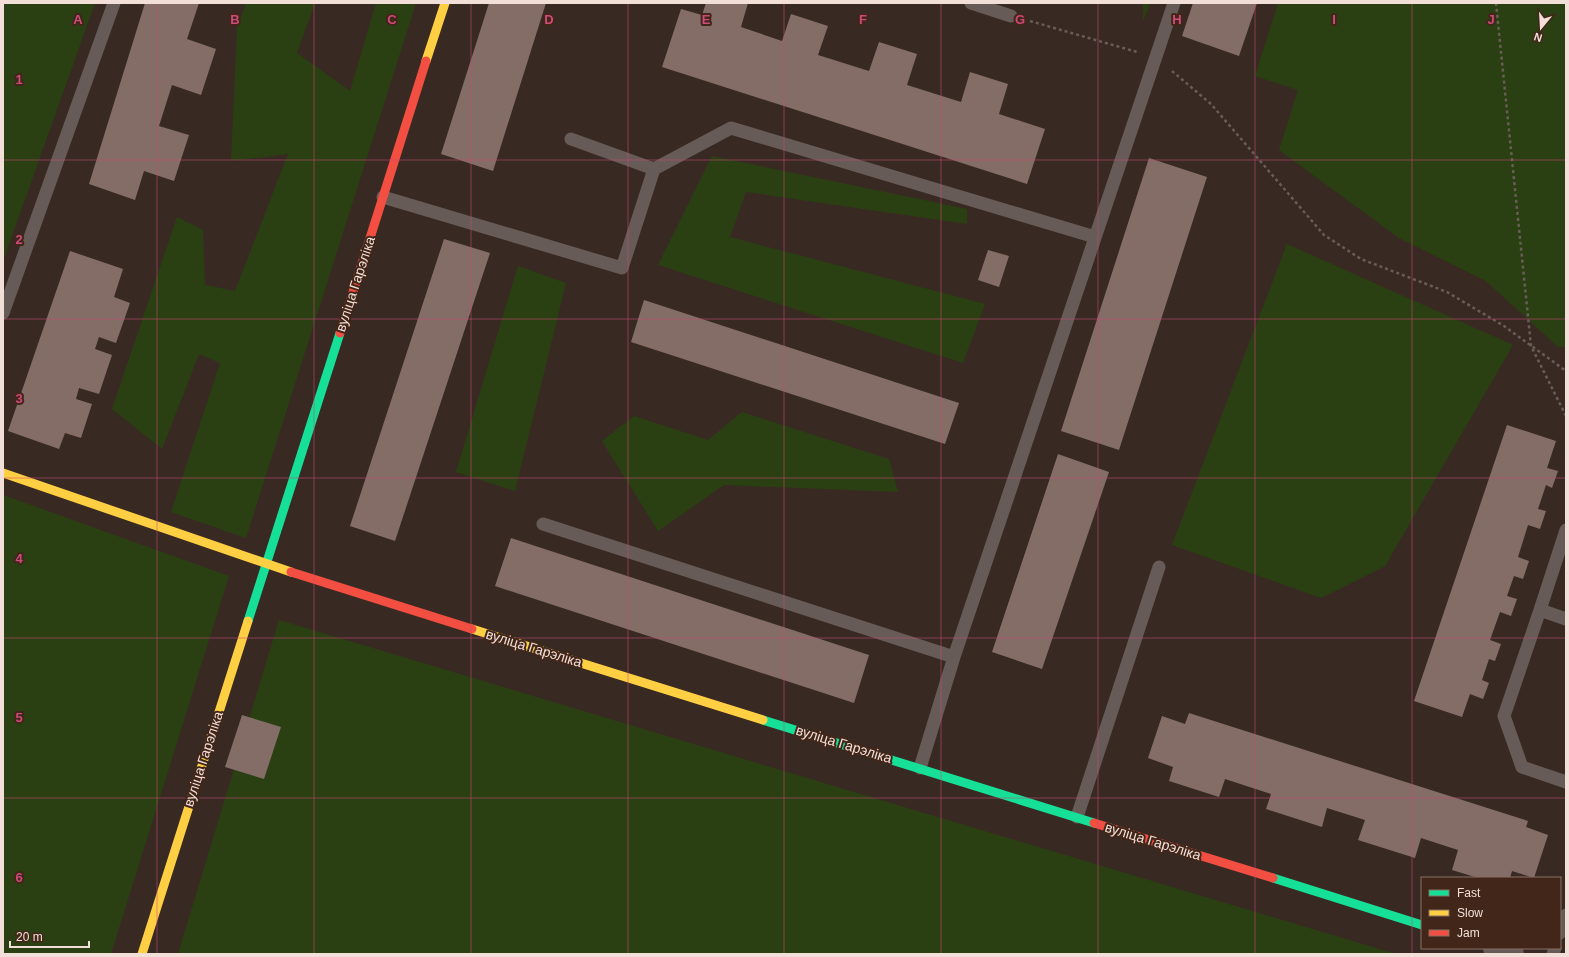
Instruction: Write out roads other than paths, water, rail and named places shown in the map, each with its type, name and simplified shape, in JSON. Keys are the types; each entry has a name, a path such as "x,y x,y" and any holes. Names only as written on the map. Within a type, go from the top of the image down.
{"street":[{"name":"вуліца Гарэліка","path":"142,954 445,3"},
{"name":"вуліца Гарэліка","path":"3,473 265,564 1421,925"},
{"path":"1497,949 1513,954"}],"lane":[{"path":"3,313 114,3"},
{"path":"971,3 1011,16"},
{"path":"920,768 954,657 1174,3"},
{"path":"383,197 622,268 654,169 731,128 1095,237"},
{"path":"571,139 654,169"},
{"path":"543,524 954,657"},
{"path":"1566,530 1504,716 1522,767 1566,782"},
{"path":"1077,817 1159,567"},
{"path":"1540,610 1566,619"},
{"path":"1561,931 1566,915"}]}
